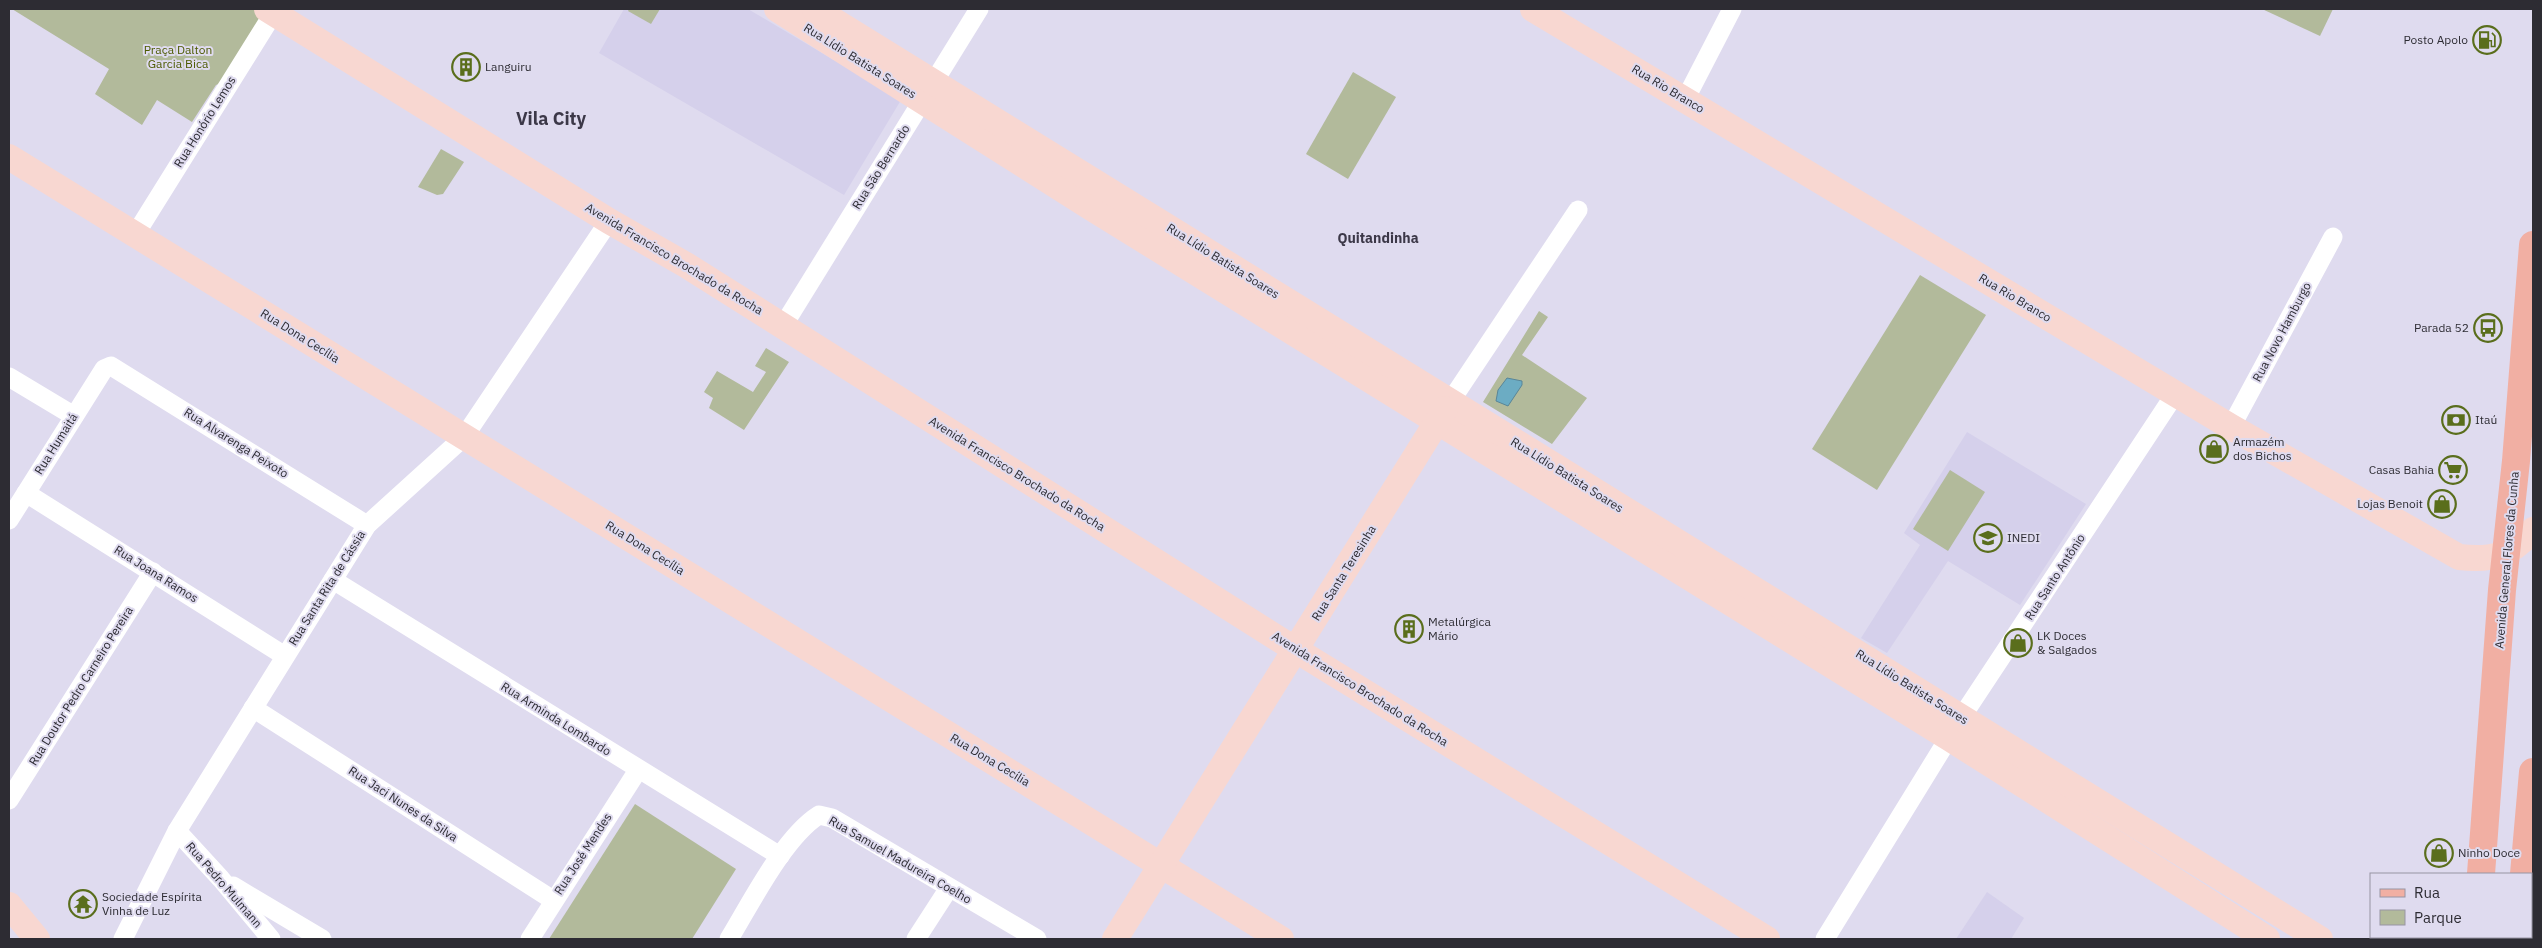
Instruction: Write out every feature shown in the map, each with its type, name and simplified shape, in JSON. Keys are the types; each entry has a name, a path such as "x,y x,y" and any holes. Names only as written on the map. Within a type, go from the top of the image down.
{"main road":[{"name":"Avenida General Flores da Cunha","path":"2481,873 2506,553 2516,461 2533,245"},
{"path":"2524,873 2533,772"}],"street":[{"name":"Rua Lídio Batista Soares","path":"777,9 928,92 1443,413 1955,728 2105,822 2210,904 2267,939"},
{"name":"Rua Lídio Batista Soares","path":"814,9 928,92"},
{"name":"Rua São Bernardo","path":"783,326 979,9"},
{"name":"Rua Rio Branco","path":"1533,9 2231,428 2459,557 2473,559 2506,553"},
{"path":"1685,100 1732,9"},
{"name":"Avenida Francisco Brochado da Rocha","path":"272,10 610,221 686,264 1296,650 1767,939"},
{"name":"Rua Honório Lemos","path":"134,235 272,10"},
{"name":"Rua Dona Cecília","path":"9,157 1162,864 1281,939"},
{"name":"Rua Santa Teresinha","path":"1115,939 1443,413 1578,210"},
{"name":"Rua Santa Rita de Cássia","path":"123,939 177,831 367,525 464,437 610,221"},
{"name":"Rua Novo Hamburgo","path":"2231,428 2333,237"},
{"name":"Rua Alvarenga Peixoto","path":"104,369 111,366 367,525"},
{"name":"Rua Humaitá","path":"9,520 104,369"},
{"path":"9,376 74,416"},
{"name":"Rua Santo Antônio","path":"1825,939 1955,728 2175,394"},
{"name":"Rua Joana Ramos","path":"26,493 285,656"},
{"path":"2506,553 2516,548 2533,530"},
{"name":"Rua Doutor Pedro Carneiro Pereira","path":"9,800 153,572"},
{"name":"Rua Arminda Lombardo","path":"333,580 780,856"},
{"name":"Rua Jaci Nunes da Silva","path":"254,708 553,900"},
{"name":"Rua José Mendes","path":"530,939 553,900 638,770"},
{"name":"Rua Samuel Madureira Coelho","path":"728,939 780,856 809,821 819,815 832,818 1037,939"},
{"name":"Rua Lídio Batista Soares","path":"2105,822 2225,880 2312,937"},
{"name":"Rua Pedro Mulmann","path":"177,831 222,879 270,939"},
{"path":"222,879 322,939"},
{"path":"2210,904 2225,880"},
{"path":"916,939 949,888"},
{"path":"9,905 37,939"}],"shaded area":[{"path":"624,9 748,9 901,100 844,195 599,53"},
{"name":"INEDI","path":"1967,432 2086,504 2020,605 1948,561 1887,653 1861,638 1920,545 1904,533"},
{"path":"1987,892 2024,918 2011,939 1956,939"}],"green space":[{"name":"Praça Dalton Garcia Bica","path":"12,9 267,9 232,79 216,85 192,122 157,100 142,125 95,94 109,69"},
{"path":"629,9 660,9 651,24 628,11"},
{"path":"2262,9 2333,9 2320,36"},
{"path":"1353,72 1396,97 1348,179 1306,154"},
{"path":"441,149 464,162 443,194 437,195 418,187"},
{"path":"1920,275 1986,315 1877,490 1812,449"},
{"path":"1539,311 1548,317 1522,355 1587,398 1552,444 1483,402"},
{"path":"766,348 789,362 744,430 709,408 713,398 704,392 717,371 753,392 766,372 755,366"},
{"path":"1950,470 1985,492 1948,551 1913,529"},
{"path":"635,804 736,869 692,939 549,939"}],"water":[{"path":"1507,378 1522,381 1522,385 1508,406 1496,401 1498,390"}],"place":[{"name":"Posto Apolo","path":"2487,40"},
{"name":"Languiru","path":"466,67"},
{"name":"Parada 52","path":"2488,328"},
{"name":"Itaú","path":"2456,420"},
{"name":"Armazém dos Bichos","path":"2214,449"},
{"name":"Casas Bahia","path":"2453,470"},
{"name":"Lojas Benoit","path":"2442,504"},
{"name":"INEDI","path":"1988,538"},
{"name":"Metalúrgica Mário","path":"1409,629"},
{"name":"LK Doces & Salgados","path":"2018,643"},
{"name":"Ninho Doce","path":"2439,853"},
{"name":"Sociedade Espírita Vinha de Luz","path":"83,904"}],"district":[{"name":"Vila City","path":"551,119"},
{"name":"Quitandinha","path":"1378,238"}]}
